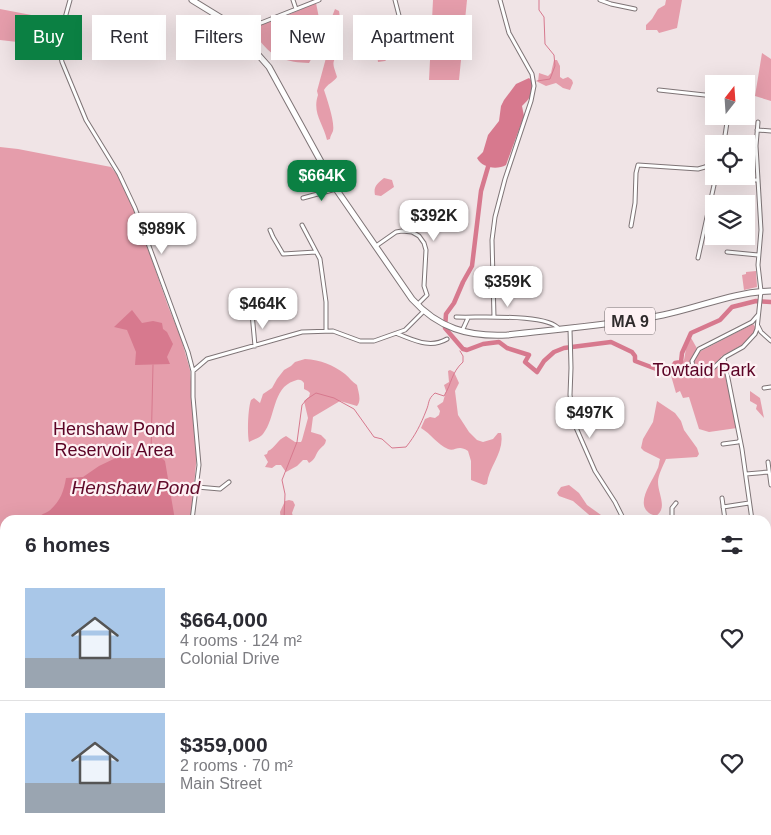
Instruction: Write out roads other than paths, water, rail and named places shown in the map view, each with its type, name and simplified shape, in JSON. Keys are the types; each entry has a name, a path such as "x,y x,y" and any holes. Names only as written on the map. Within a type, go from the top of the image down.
{"highway":[{"name":"MA 9","path":"192,0 217,15"},
{"name":"MA 9","path":"261,58 269,68 336,189 418,305 445,325 462,332 491,336 570,328 659,316 761,291 771,291"}],"street":[{"path":"70,0 60,36 59,48 62,62 86,120 119,174 135,208 188,352 193,371 193,397 199,456 193,515"},
{"path":"293,0 296,10"},
{"path":"261,23 319,0"},
{"path":"395,0 399,15"},
{"path":"494,317 492,240 495,217 505,180 532,101 534,86 532,74 510,33 500,0"},
{"path":"600,0 635,9"},
{"path":"606,3 613,0"},
{"path":"659,90 705,95"},
{"path":"758,122 756,146 761,230 758,266 761,291 756,333 745,345 724,358 705,374 698,372 691,364 700,348 752,322 758,315"},
{"path":"757,130 771,132"},
{"path":"631,226 638,165 698,169 705,166"},
{"path":"698,258 714,185"},
{"path":"303,198 336,189"},
{"path":"302,225 320,259 326,330"},
{"path":"270,230 283,254 316,252"},
{"path":"376,246 402,230 412,232 421,238 426,250 424,286 427,296 418,305"},
{"path":"726,252 758,255"},
{"path":"255,346 253,312 255,309 262,307"},
{"path":"193,371 208,359 299,332 326,330 339,332 367,342 376,341 408,328 424,311"},
{"path":"456,317 527,318 547,322 556,329"},
{"path":"462,332 468,318"},
{"path":"758,325 761,332 771,341"},
{"path":"406,337 408,328"},
{"path":"570,328 570,394 574,423 595,471 622,515"},
{"path":"398,333 430,344 440,343 447,339"},
{"path":"724,358 746,474 751,515"},
{"path":"764,388 771,388"},
{"path":"722,444 738,442 740,440"},
{"path":"768,462 771,485"},
{"path":"746,474 769,472"},
{"path":"197,488 220,489 229,482"},
{"path":"722,498 724,515"},
{"path":"672,515 672,508 676,503"},
{"path":"723,508 750,503"}],"water":[{"path":"529,78 532,81 531,93 522,106 524,116 506,165 494,168 482,164 477,158 483,152 488,135 499,121 501,106 504,100 516,84"},
{"path":"132,310 142,323 153,321 162,323 163,329 167,332 173,344 167,357 170,364 135,365 136,352 127,330 114,327"},
{"name":"Henshaw Pond","path":"142,452 160,456 165,461 174,515 42,515 49,511 59,500 66,478 83,477 99,466 122,455"}],"waterway":[{"path":"537,81 550,79 555,66 554,55 545,44 544,17 539,10 539,0"},
{"path":"488,167 481,191 472,266 454,303 446,314 445,328 463,349 467,350 483,344 499,342 507,348 529,355 525,362 537,372 544,361 554,352 564,348 611,342 632,352 635,356 635,361 659,370 670,370 675,363 681,362 682,353 691,333 720,320 732,307 756,301 771,302"},
{"path":"284,515 285,494 282,480 297,442 302,405 307,399 316,393 334,398 354,409 374,437 382,439 392,448 406,447 420,425 431,398 435,393 444,396 454,374 463,362 463,356 460,351"},
{"path":"151,453 153,365"}],"park label":[{"name":"Towtaid Park","path":"704,370"},
{"name":"Henshaw Pond Reservoir Area","path":"114,439"}]}
